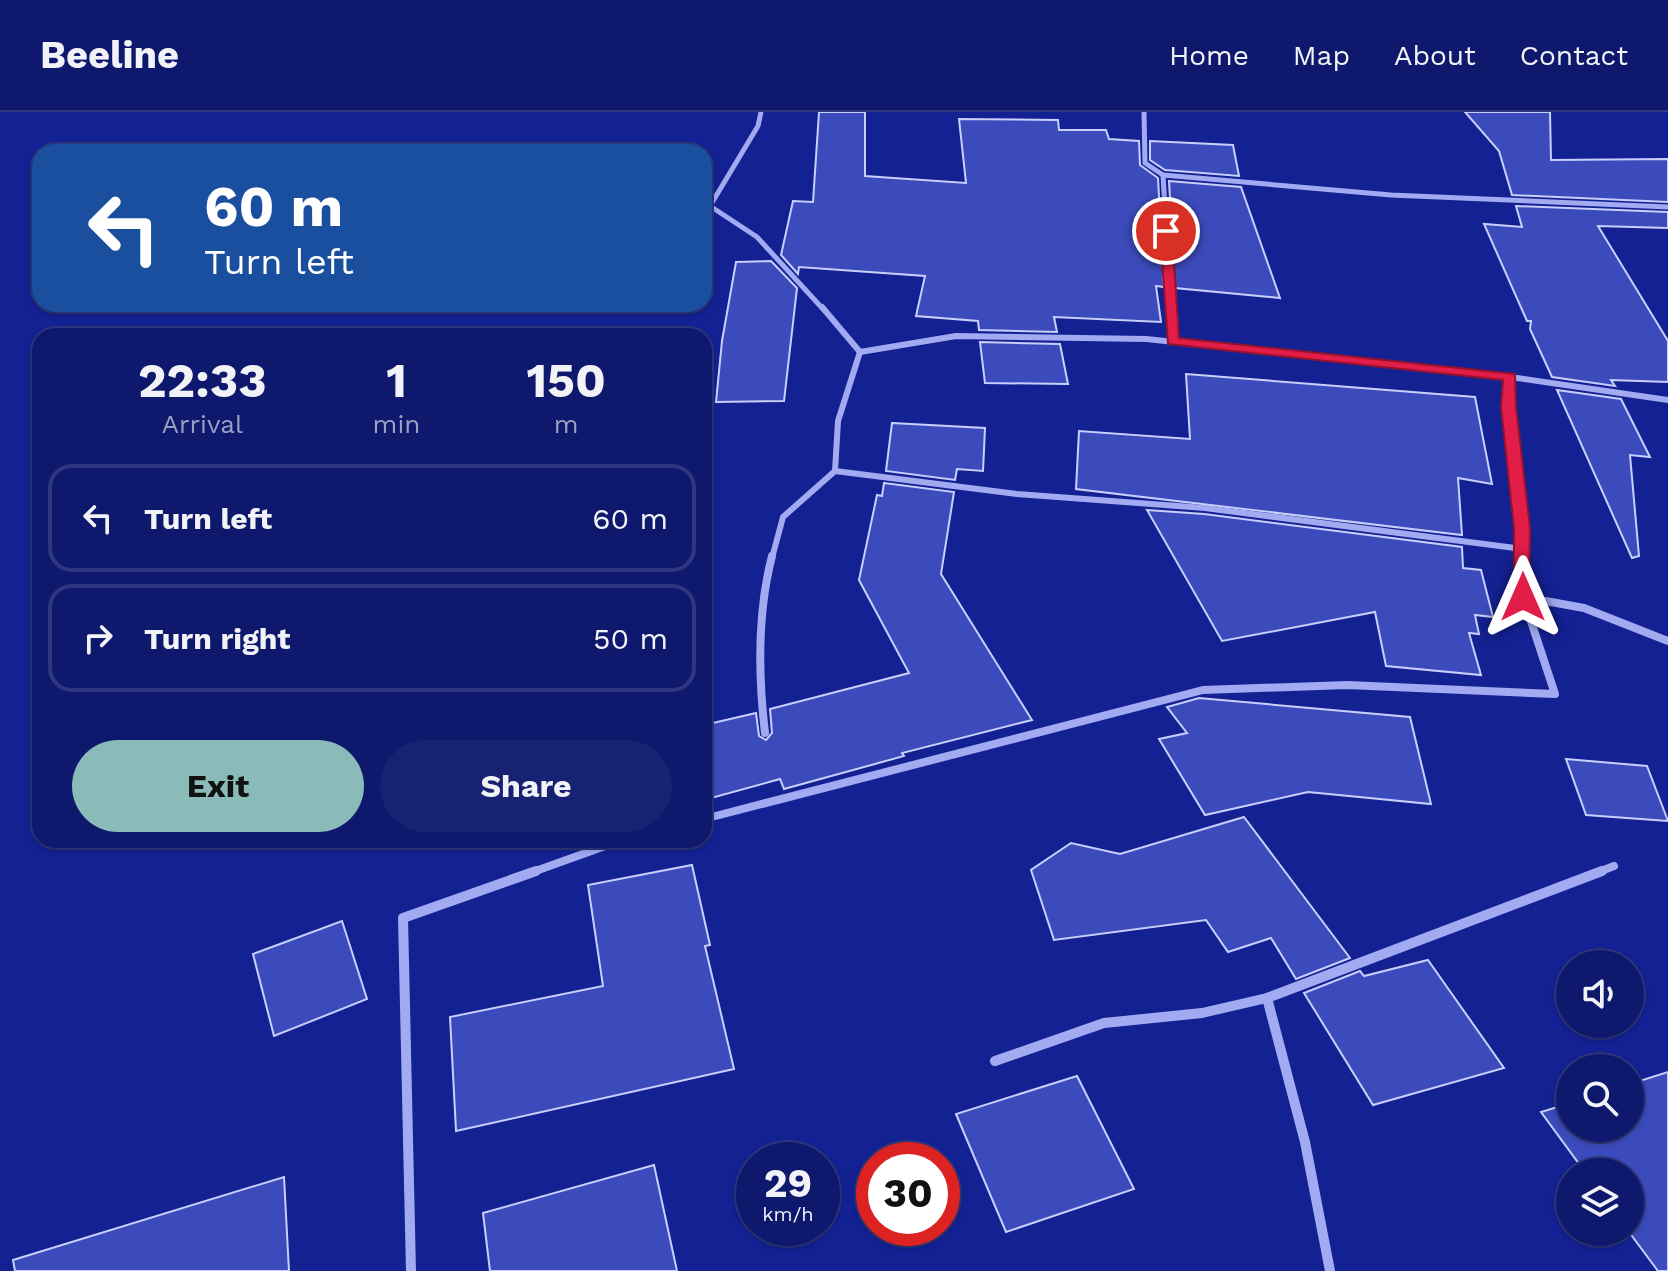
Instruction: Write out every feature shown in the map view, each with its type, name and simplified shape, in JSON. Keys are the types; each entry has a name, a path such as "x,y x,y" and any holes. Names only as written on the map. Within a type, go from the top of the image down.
{"street":[{"path":"712,203 758,126 761,112"},
{"path":"1144,112 1145,163 1163,175 1391,195 1668,207"},
{"path":"1163,175 1173,342"},
{"path":"712,207 757,237 860,352"},
{"path":"860,352 956,336 1173,342 1510,377 1668,400"},
{"path":"765,733 758,674 765,583 783,517 835,471 838,421 860,352"},
{"path":"712,817 1203,690 1347,685 1555,694 1523,597 1523,549 1508,407 1510,377"},
{"path":"835,471 1017,494 1205,508 1523,549"},
{"path":"1523,597 1584,608 1668,641"},
{"path":"411,1271 403,918 600,848"},
{"path":"995,1061 1104,1023 1202,1013 1267,998 1614,866"},
{"path":"1267,998 1305,1142 1330,1271"}],"building":[{"path":"819,112 865,112 865,176 966,183 959,119 1058,120 1059,130 1106,130 1109,139 1139,141 1140,165 1158,178 1164,287 1156,286 1161,322 1054,317 1057,332 979,330 978,321 916,316 925,276 799,267 798,274 781,255 793,201 813,202"},
{"path":"1465,112 1550,112 1551,160 1668,159 1668,202 1512,195 1499,151"},
{"path":"1150,141 1233,145 1239,176 1165,170 1150,160"},
{"path":"1169,181 1241,187 1280,298 1175,288"},
{"path":"1516,206 1668,212 1668,228 1598,226 1668,341 1668,382 1611,380 1615,386 1552,377 1530,329 1531,321 1527,321 1484,224 1522,227"},
{"path":"771,261 797,288 784,401 716,402 722,341 736,262"},
{"path":"980,342 1060,344 1068,384 985,383"},
{"path":"1186,374 1475,397 1492,484 1458,478 1462,535 1076,489 1079,431 1190,439"},
{"path":"1557,390 1621,399 1650,457 1630,455 1639,556 1632,558"},
{"path":"892,423 985,428 983,471 957,469 955,480 886,471"},
{"path":"884,483 954,492 941,574 1032,720 902,753 904,756 784,789 780,779 712,798 712,723 756,713 759,736 766,740 772,733 770,709 909,673 859,580 877,495 882,496"},
{"path":"1147,510 1204,514 1462,547 1463,568 1481,570 1493,617 1475,615 1479,634 1469,633 1481,675 1386,666 1375,612 1222,641"},
{"path":"1199,698 1410,717 1431,804 1308,792 1205,815 1159,739 1187,733 1167,707"},
{"path":"1566,759 1647,766 1668,821 1586,815"},
{"path":"1244,817 1350,958 1296,979 1271,938 1228,952 1206,920 1054,940 1031,870 1071,843 1120,854"},
{"path":"692,865 710,945 705,946 734,1069 456,1131 450,1017 603,986 588,885"},
{"path":"342,921 367,999 274,1036 253,954"},
{"path":"1428,960 1504,1068 1373,1105 1304,993 1360,971 1364,976"},
{"path":"1668,1072 1668,1271 1658,1271 1639,1246 1644,1246 1644,1158 1575,1158 1563,1142 1644,1142 1644,1080"},
{"path":"1077,1076 1134,1189 1006,1232 956,1114"},
{"path":"1556,1107 1556,1132 1541,1112"},
{"path":"654,1165 677,1271 490,1271 483,1213"},
{"path":"284,1177 289,1271 15,1271 13,1260"}],"route":[{"path":"1166,231 1173,342 1510,377 1508,407 1522,528 1523,597"}]}
